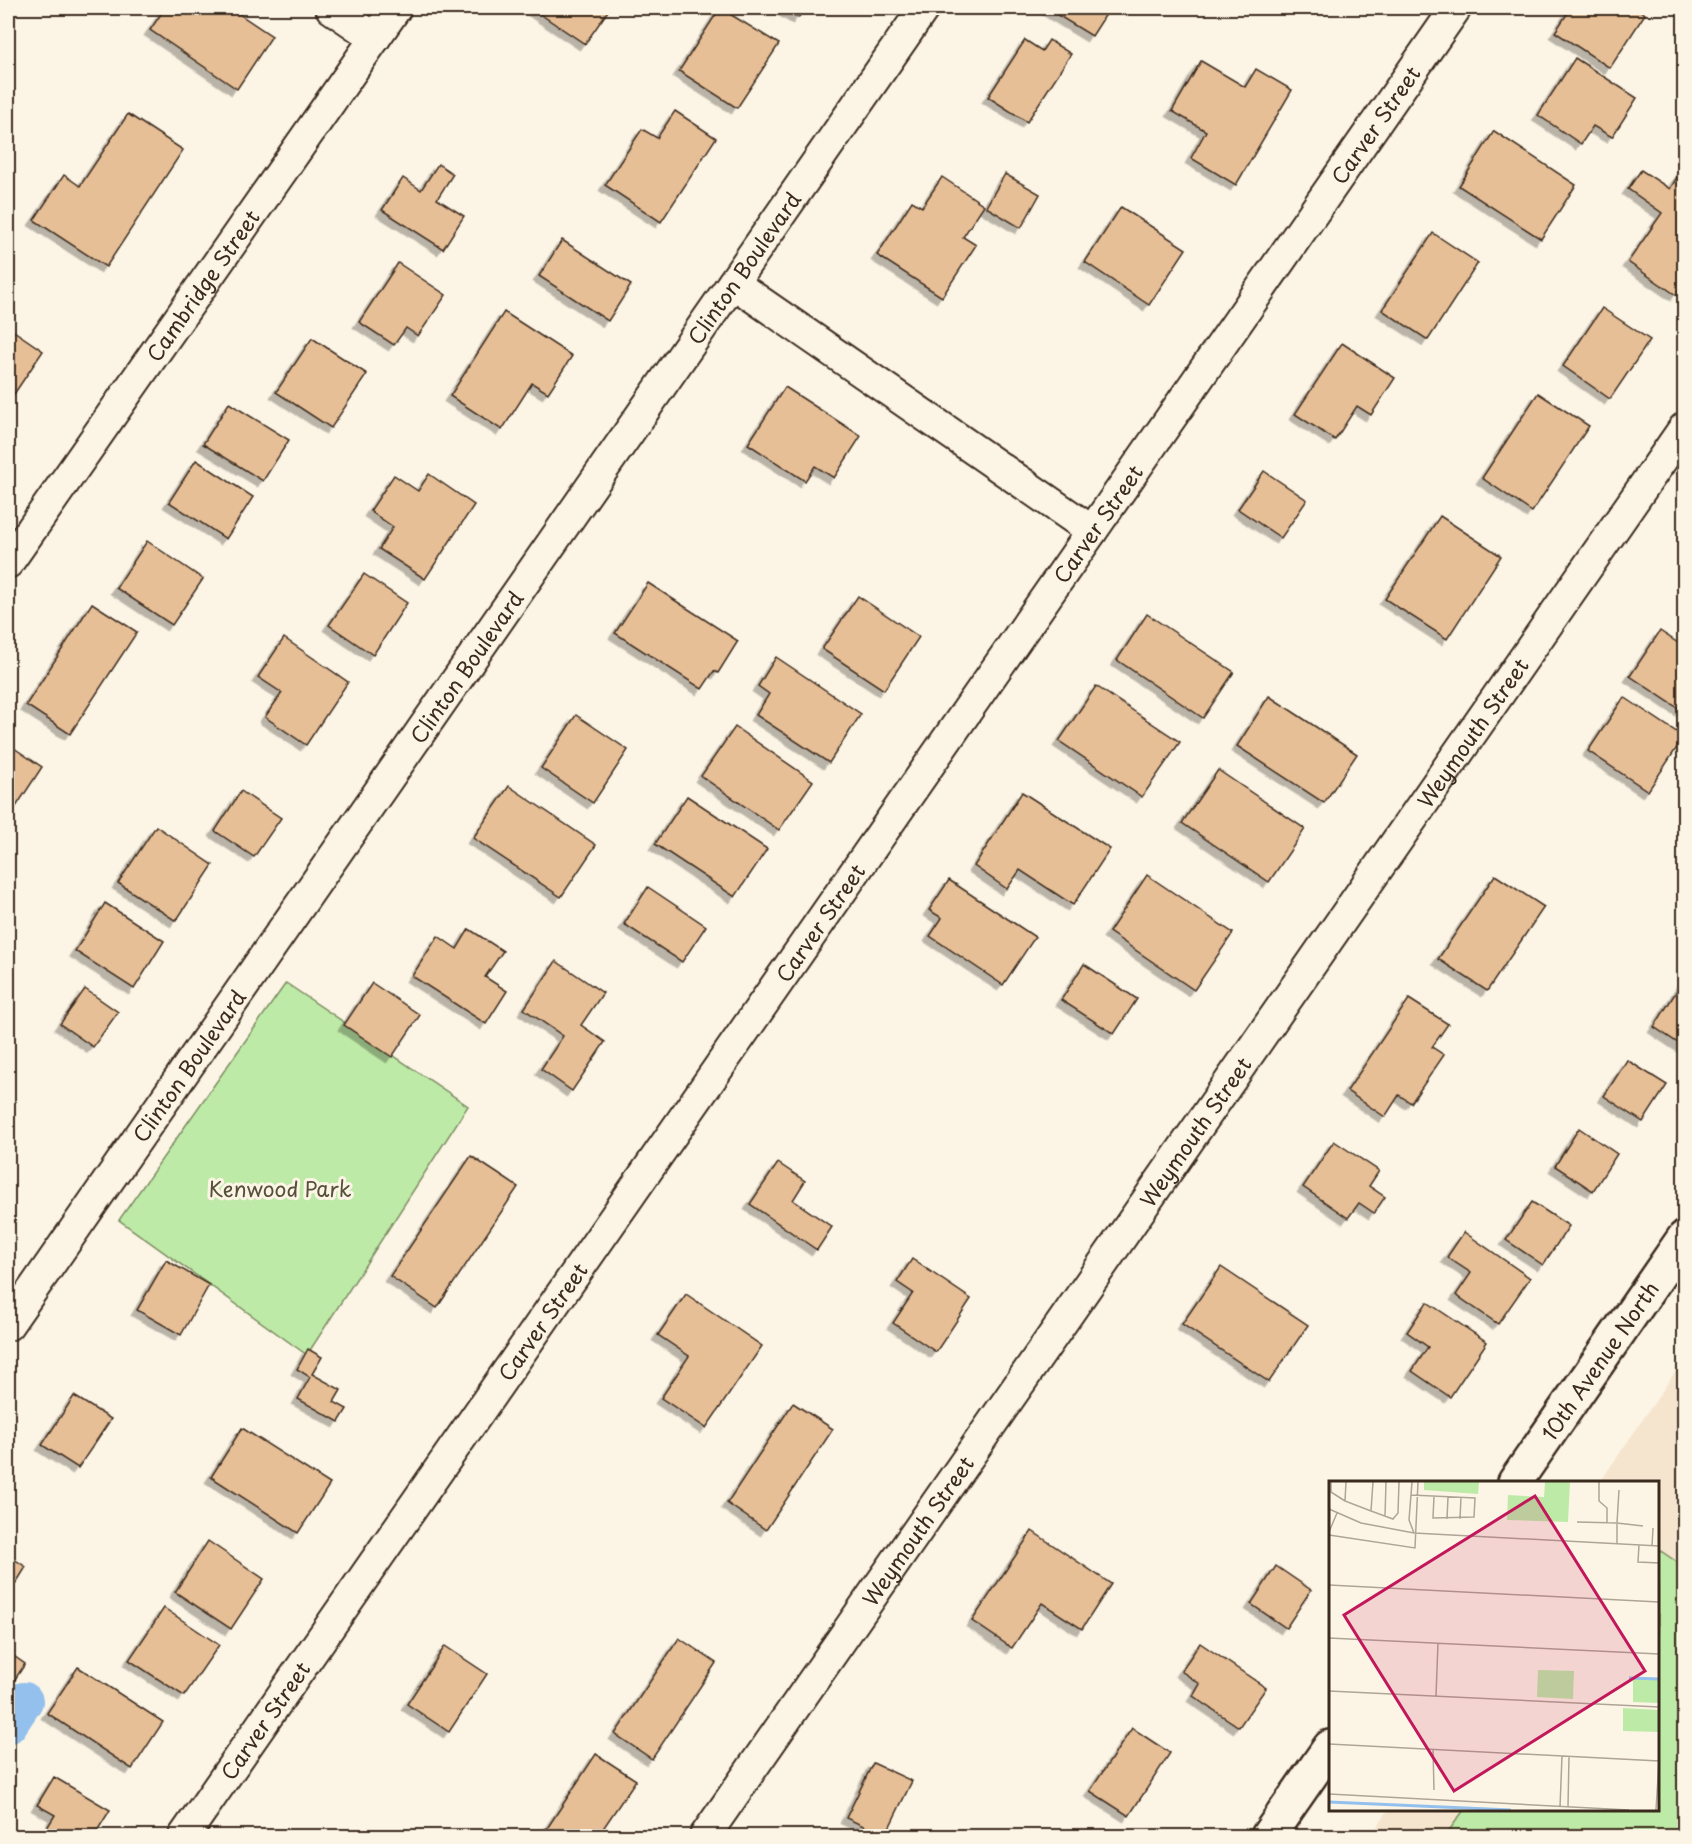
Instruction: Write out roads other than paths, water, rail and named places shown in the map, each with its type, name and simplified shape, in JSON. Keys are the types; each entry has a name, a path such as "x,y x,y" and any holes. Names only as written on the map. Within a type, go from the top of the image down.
{"street":[{"path":"331,8 375,38"},
{"name":"Cambridge Street","path":"8,563 396,8"},
{"name":"Clinton Boulevard","path":"8,1325 924,8"},
{"name":"Carver Street","path":"184,1836 1455,8"},
{"path":"732,283 1092,531"},
{"name":"Weymouth Street","path":"705,1836 1684,428"},
{"name":"10th Avenue North","path":"1516,1481 1684,1238"},
{"path":"1268,1836 1329,1748"}],"waterway":[{"path":"8,1725 24,1701"}],"park label":[{"name":"Kenwood Park","path":"280,1188"}]}
